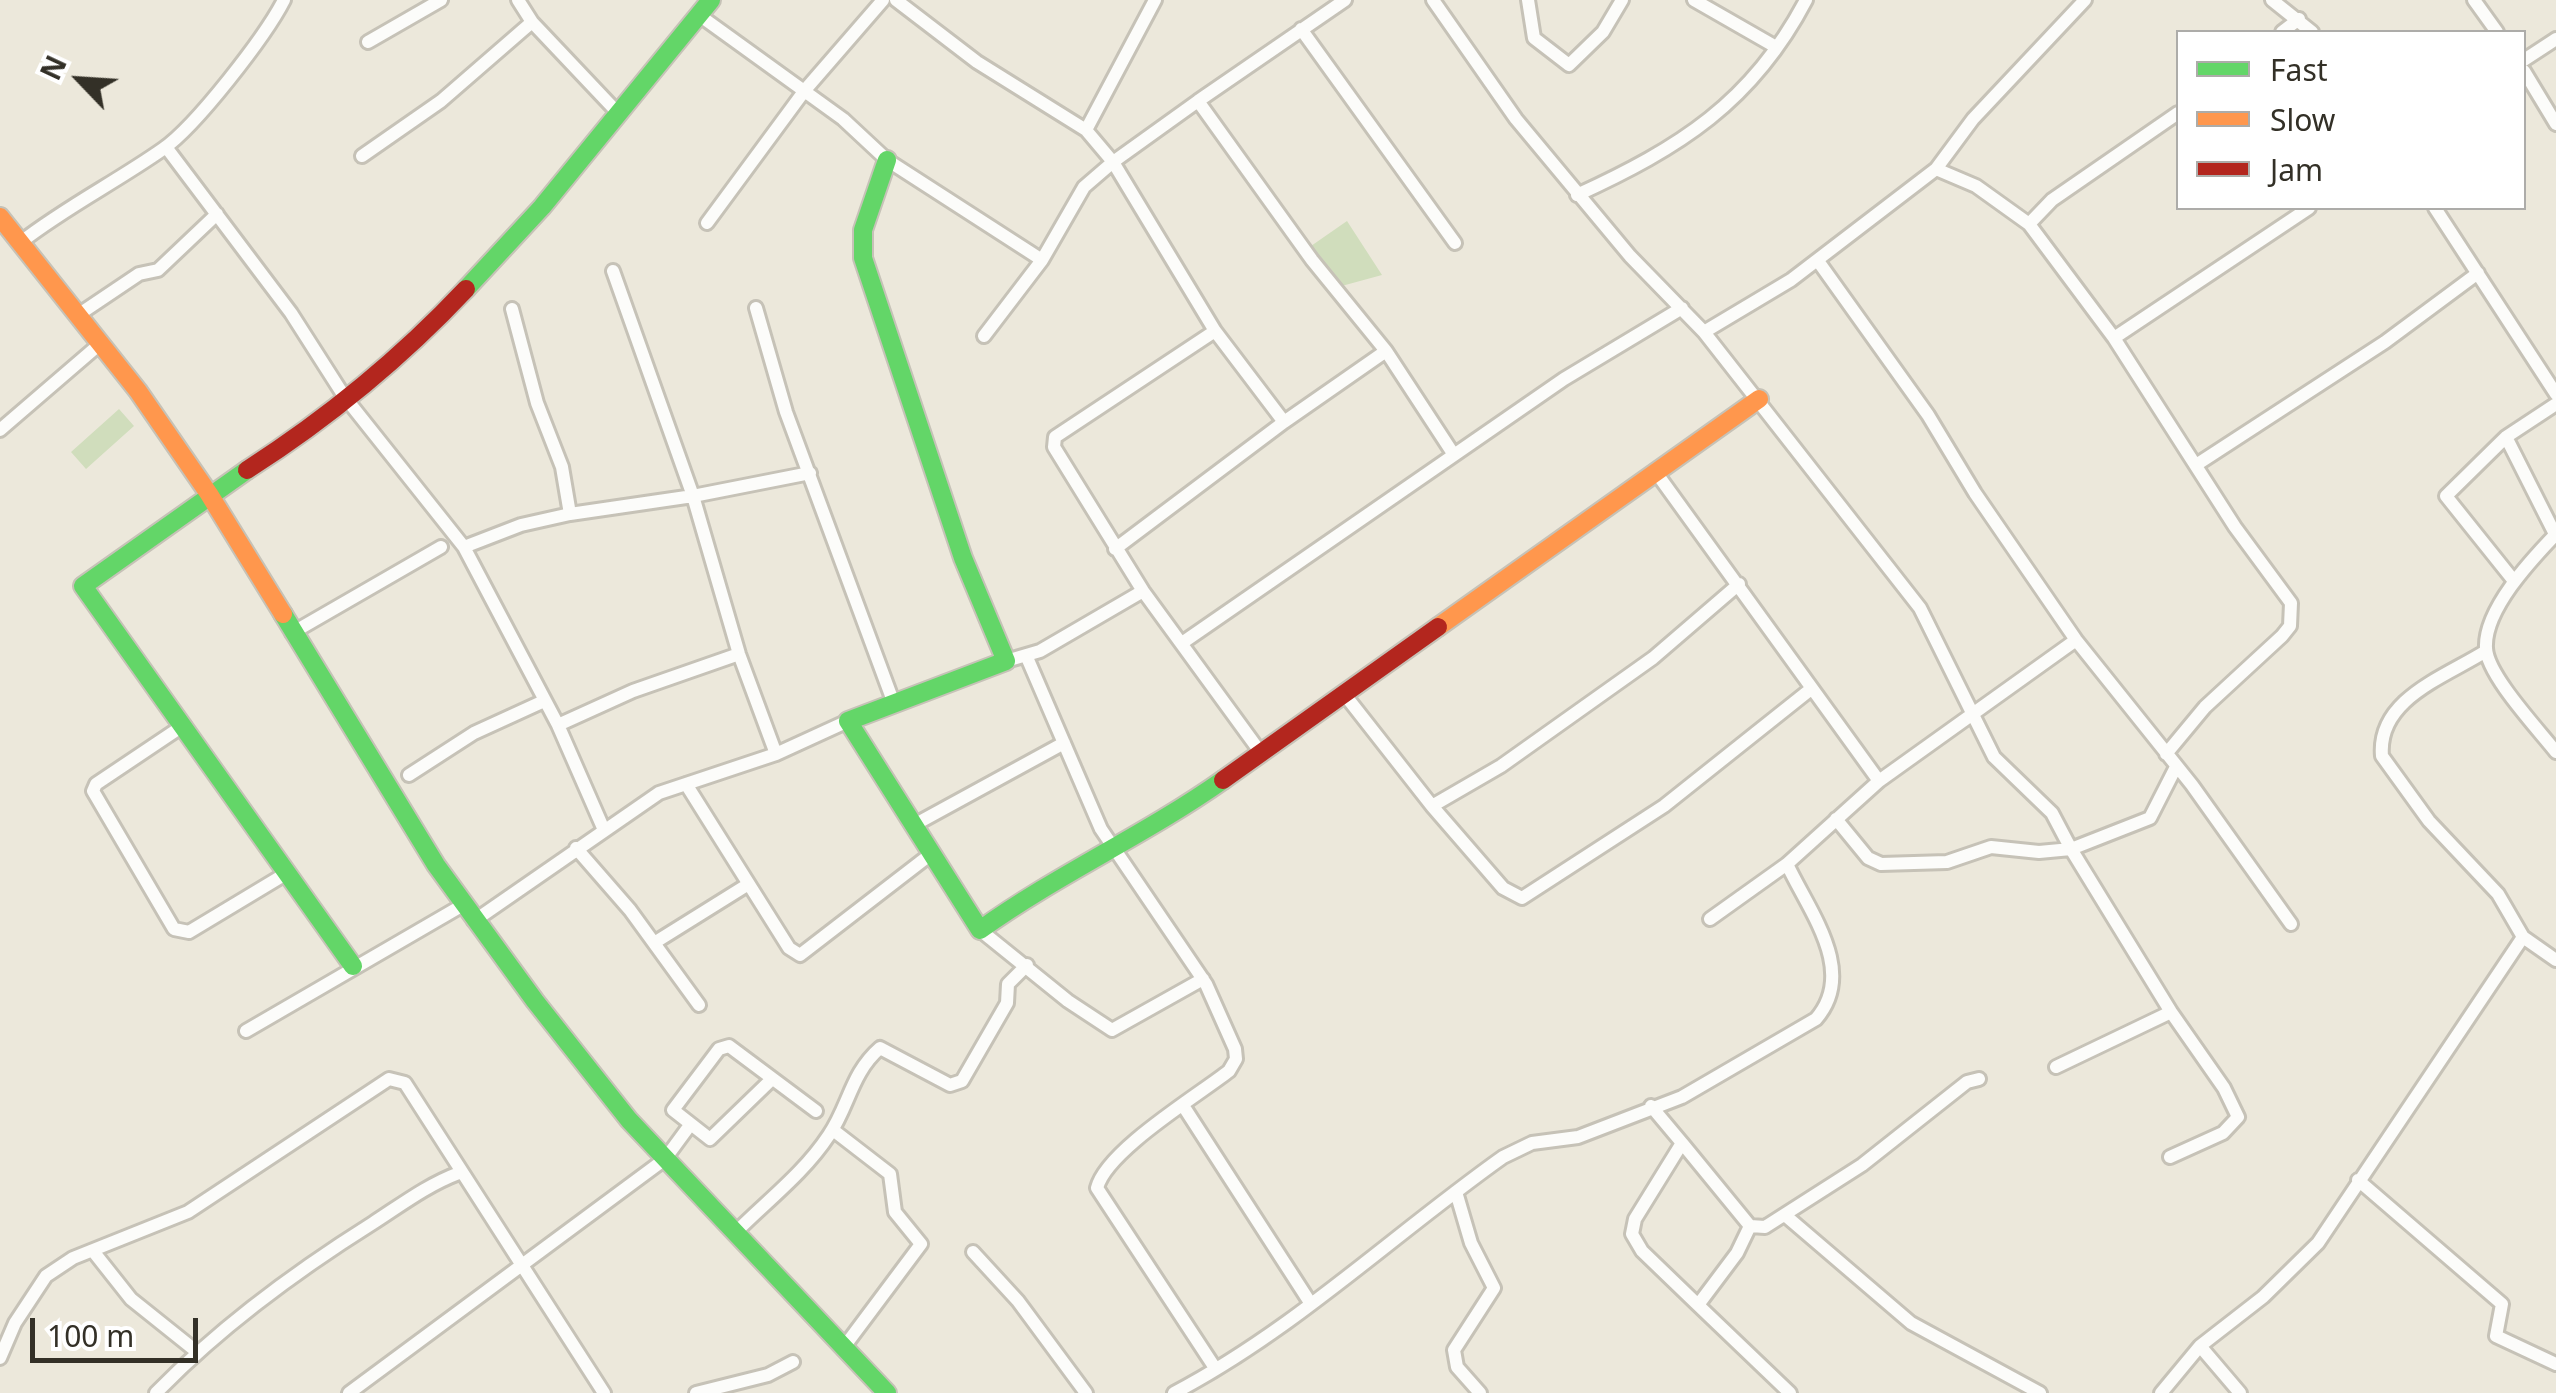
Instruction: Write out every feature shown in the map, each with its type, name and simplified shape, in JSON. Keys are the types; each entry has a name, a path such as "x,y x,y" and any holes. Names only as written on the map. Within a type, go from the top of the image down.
{"street":[{"path":"20,242 63,209 166,148 250,48 284,0"},
{"path":"368,42 441,0"},
{"path":"353,966 84,586 209,494 282,448 434,323 542,207 711,0"},
{"path":"707,222 805,90 883,0"},
{"path":"896,0 989,70 1086,130 1113,162 1215,331 1284,422"},
{"path":"1086,130 1156,0"},
{"path":"984,336 1042,260 1084,187 1198,101 1345,0"},
{"path":"1433,0 1516,119 1578,195 1704,332 1920,608 1971,716 2001,765 2052,813 2171,1012 2224,1088 2238,1117 2222,1133 2170,1156"},
{"path":"1528,0 1534,38 1569,65 1602,32 1622,0"},
{"path":"1694,0 1776,46"},
{"path":"1578,195 1692,136 1726,106 1776,46 1806,0"},
{"path":"1704,332 1818,261 1936,169 1973,119 2086,0"},
{"path":"2272,0 2310,30"},
{"path":"2474,0 2496,30"},
{"path":"524,2 532,22 618,112"},
{"path":"698,15 805,90 887,160 1042,260"},
{"path":"2285,30 2299,19"},
{"path":"362,156 441,101 532,22"},
{"path":"1301,29 1455,244"},
{"path":"2526,59 2556,39"},
{"path":"2526,74 2556,124"},
{"path":"1198,101 1312,260 1386,352 1454,455"},
{"path":"2029,224 2052,200 2176,114"},
{"path":"166,148 291,313 344,396 464,547 558,726 604,830"},
{"path":"887,160 862,230 862,258 962,558 1006,661"},
{"path":"1936,169 1976,186 2029,224 2114,338 2290,603 2292,616 2272,648 2205,708 2166,754"},
{"path":"2114,338 2306,210"},
{"path":"2436,210 2556,394"},
{"path":"78,315 138,274 158,270 218,214"},
{"path":"0,216 101,342 209,494 474,921 629,1120 887,1393"},
{"path":"1818,261 1928,414 1975,493 2076,640 2292,924"},
{"path":"612,271 693,496 738,654 776,754"},
{"path":"2196,465 2384,342 2478,273"},
{"path":"756,308 772,370 861,624 893,702"},
{"path":"1182,643 1564,379 1682,308"},
{"path":"512,309 537,402 562,466 570,514"},
{"path":"1215,331 1056,437 1056,454 1143,591 1261,753"},
{"path":"0,430 101,342"},
{"path":"1116,549 1284,422 1386,352"},
{"path":"980,930 1033,892 1178,812 1759,399"},
{"path":"2514,581 2446,501 2449,491 2506,437 2556,404"},
{"path":"2506,437 2555,536 2514,581 2488,634 2486,651 2501,680 2556,752"},
{"path":"1655,471 1878,781"},
{"path":"464,547 521,526 570,514 810,473"},
{"path":"292,633 441,546"},
{"path":"1432,806 1502,766 1653,658 1739,584"},
{"path":"474,921 660,793 776,754 893,702 1026,655 1143,591"},
{"path":"1710,920 1787,864 1878,781 2076,640"},
{"path":"2486,651 2399,705 2386,720 2382,756 2429,822 2498,894 2522,937 2556,960"},
{"path":"558,726 632,691 738,654"},
{"path":"1026,655 1101,829 1203,979 1236,1058 1229,1070 1120,1154 1100,1177 1097,1188 1215,1368"},
{"path":"1345,695 1503,888 1522,898 1664,806 1811,689"},
{"path":"410,774 474,732 544,701"},
{"path":"848,721 980,930 1068,1001 1112,1030 1203,979"},
{"path":"184,725 94,787 174,930 189,932 288,873"},
{"path":"914,825 1064,742"},
{"path":"1836,819 1868,858 1881,864 1947,862 1991,847 2039,852 2072,849 2150,818 2176,767"},
{"path":"686,784 789,948 800,954 931,854"},
{"path":"576,848 699,1005"},
{"path":"1179,1392 1297,1319 1311,1304 1504,1157 1532,1143 1578,1137 1711,1081 1802,1029 1824,1010 1830,997 1829,946 1787,864"},
{"path":"654,943 747,884"},
{"path":"246,1031 462,905"},
{"path":"2161,1393 2200,1346 2298,1266 2318,1243 2522,937"},
{"path":"736,1232 814,1157 833,1130 849,1087 880,1048 950,1085 962,1081 1007,1003 1008,984 1027,965"},
{"path":"2056,1067 2171,1012"},
{"path":"772,1079 714,1137 706,1139 672,1106 719,1049 729,1046 816,1112"},
{"path":"0,1358 16,1323 46,1276 93,1250 188,1212 389,1078 405,1083 458,1172 604,1393"},
{"path":"1652,1106 1722,1197 1750,1226 1766,1228 1898,1139 1951,1094 1979,1080"},
{"path":"1184,1107 1311,1304"},
{"path":"350,1393 665,1159 690,1126"},
{"path":"833,1130 890,1174 895,1212 921,1244 844,1347"},
{"path":"1682,1142 1635,1219 1632,1234 1642,1251 1790,1393"},
{"path":"156,1393 196,1351 320,1256 421,1190 458,1172"},
{"path":"2358,1180 2502,1304 2496,1336 2556,1364"},
{"path":"1456,1192 1471,1243 1494,1288 1488,1303 1465,1328 1453,1359 1480,1393"},
{"path":"1786,1216 1911,1323 2040,1393"},
{"path":"1698,1305 1737,1253 1750,1226"},
{"path":"93,1250 131,1299 196,1351"},
{"path":"972,1252 1018,1300 1086,1393"},
{"path":"2200,1346 2240,1393"},
{"path":"696,1393 768,1375 794,1362"}],"green space":[{"path":"1347,221 1382,275 1338,287 1311,246"},
{"path":"119,409 134,426 86,469 71,452"}],"traffic: fast":[{"path":"466,289 542,207 711,0"},
{"path":"887,160 863,230 863,258 963,558 1006,661 848,721 980,930 1223,780"},
{"path":"247,470 83,586 353,966"},
{"path":"283,614 436,865 535,1001 629,1120 887,1393"}],"traffic: slow":[{"path":"0,217 138,391 209,494 283,614"},
{"path":"1438,627 1759,399"}],"traffic: jam":[{"path":"247,470 362,386 466,289"},
{"path":"1223,780 1438,627"}]}
